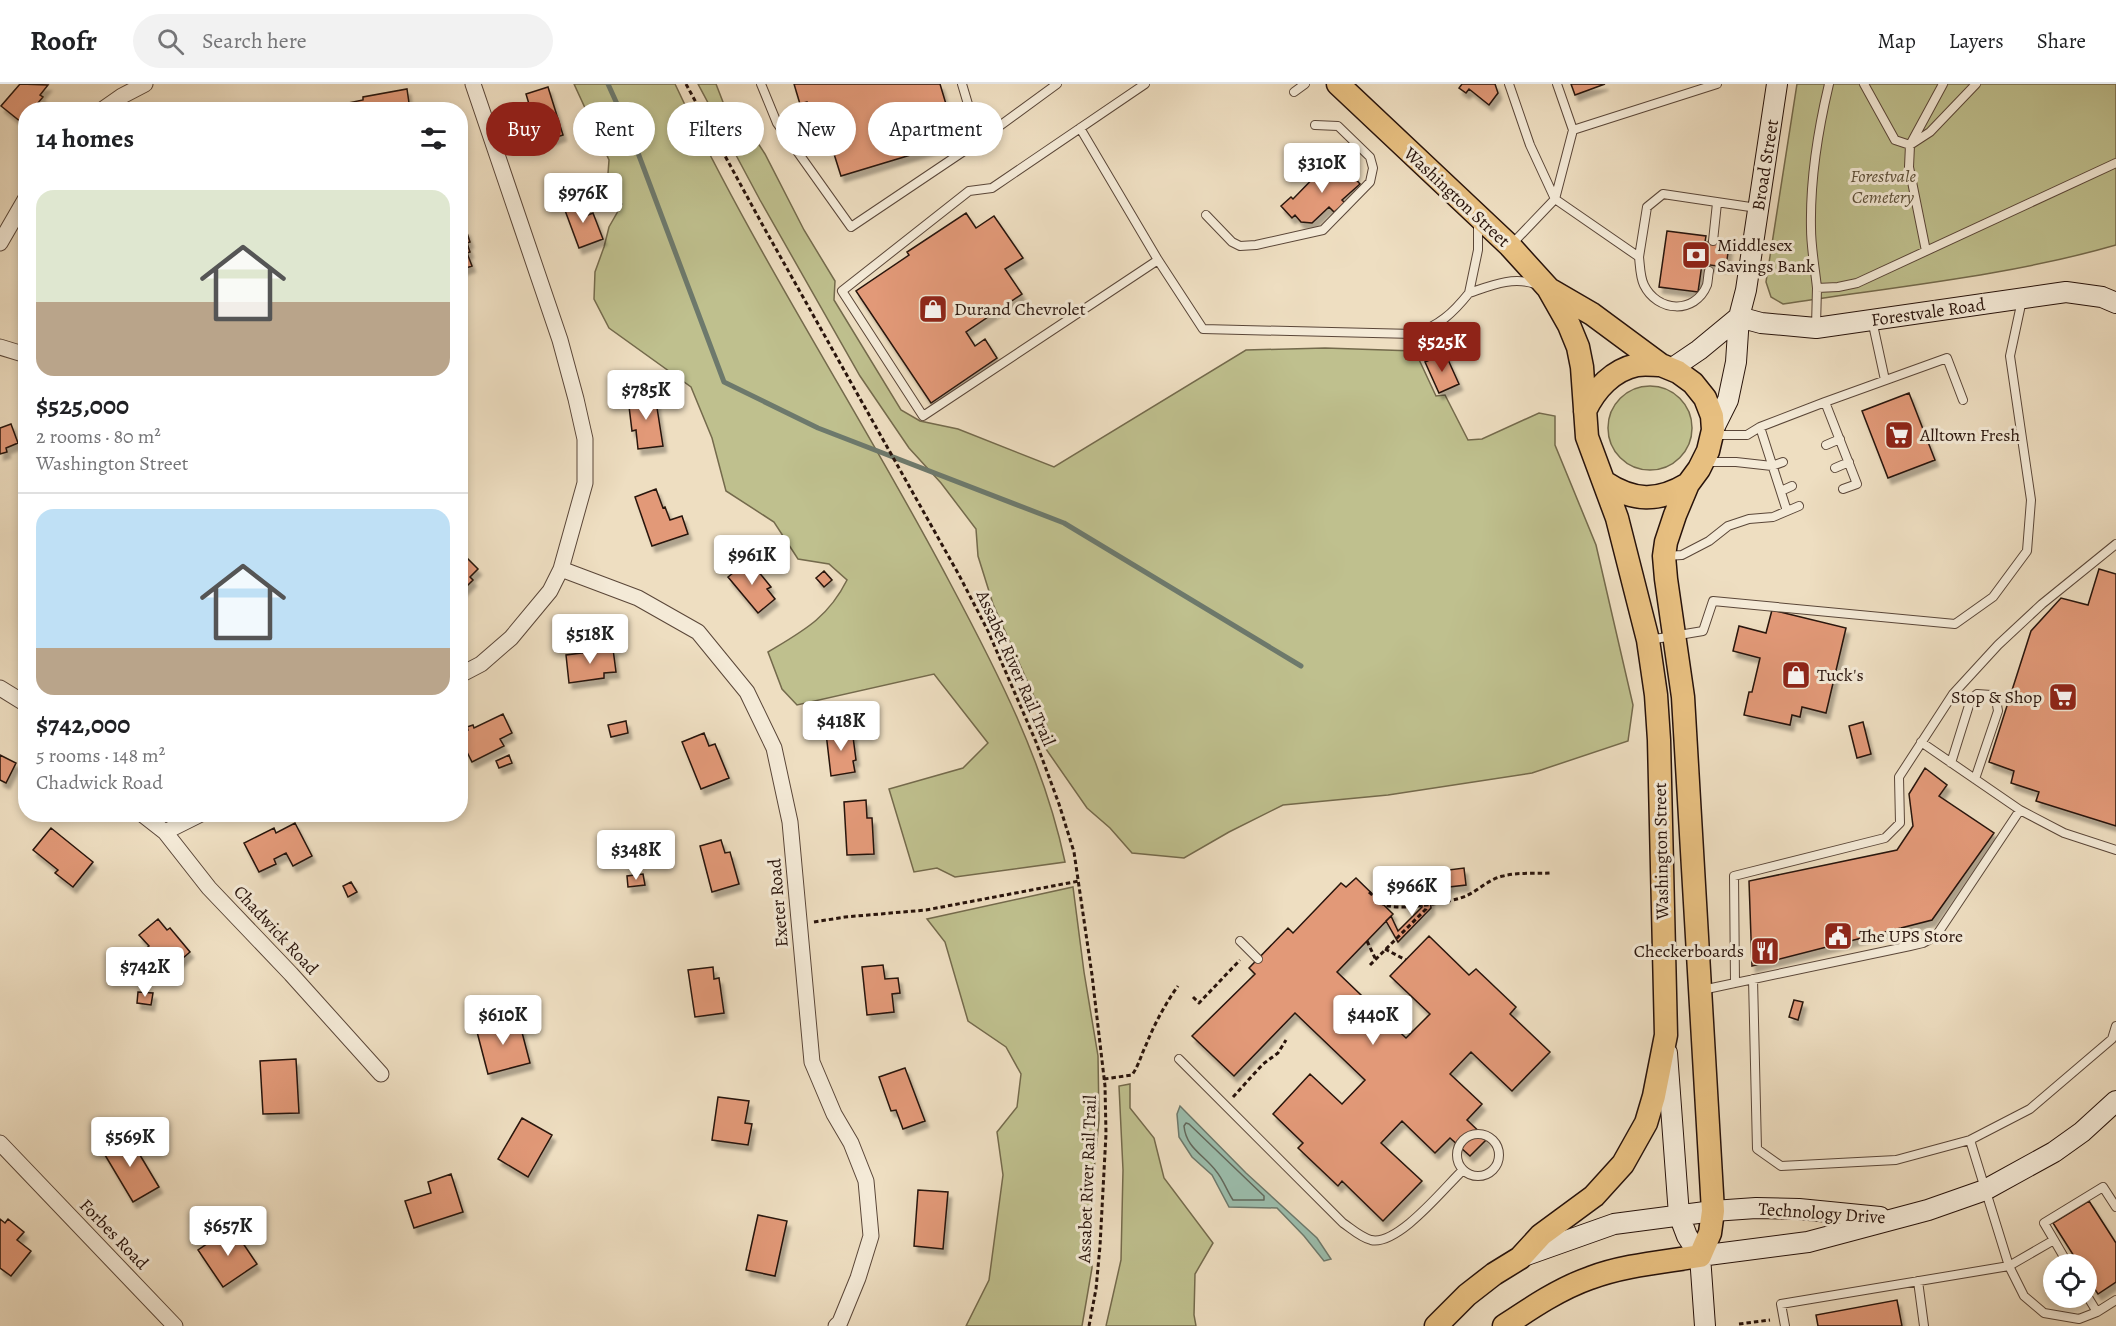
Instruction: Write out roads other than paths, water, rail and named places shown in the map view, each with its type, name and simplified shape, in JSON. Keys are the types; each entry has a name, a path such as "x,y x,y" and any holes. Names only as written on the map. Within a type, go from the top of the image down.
{"main road":[{"name":"Washington Street","path":"1338,84 1510,246 1548,288 1569,325 1578,347 1587,437 1625,545 1648,640 1656,695 1666,1035"},
{"name":"Washington Street","path":"1548,288 1592,314 1666,367 1694,383 1705,398 1712,416 1713,433 1703,461 1688,484 1666,542 1664,556 1686,737 1713,1211 1710,1233 1700,1256"},
{"path":"1585,411 1591,397 1600,386 1618,372 1638,365 1666,367"},
{"path":"1604,483 1617,491 1646,498 1675,492 1688,484"},
{"path":"1436,1326 1467,1295 1520,1258 1541,1235 1594,1196 1623,1164 1646,1122 1654,1096 1666,1035"},
{"path":"1504,1326 1563,1290 1590,1278 1624,1269 1700,1256"}],"street":[{"path":"113,102 145,84"},
{"path":"468,671 481,664 511,638 550,591 561,569 585,483 585,439 560,340 473,84"},
{"name":"Broad Street","path":"1713,433 1728,400 1739,345 1739,317 1746,290 1777,84"},
{"path":"0,243 18,212"},
{"name":"Forestvale Road","path":"1739,317 1761,323 1816,328 2066,292 2093,296 2116,303"},
{"path":"1666,367 1699,350 1739,317"},
{"path":"0,348 18,353"},
{"name":"Exeter Road","path":"561,569 638,598 698,632 747,692 774,748 790,822 812,1062 834,1114 851,1143 866,1181 871,1236 858,1278 840,1322 836,1326"},
{"path":"0,688 18,699"},
{"name":"Chadwick Road","path":"152,822 165,832 209,888 291,974 381,1074"},
{"path":"165,832 185,822"},
{"name":"Washington Street","path":"1666,1035 1679,1215 1687,1236 1700,1256 1705,1326"},
{"name":"Technology Drive","path":"1700,1256 1808,1242 1928,1210 1985,1190 2054,1152 2082,1132 2116,1101"},
{"name":"Forbes Road","path":"0,1143 175,1326"},
{"name":"Technology Drive","path":"1520,1258 1614,1224 1713,1211 1756,1208 1799,1209 1895,1218"}],"lane":[{"path":"761,84 777,123 851,227 957,156"},
{"path":"962,84 967,102"},
{"path":"1003,123 1057,84"},
{"path":"1145,84 992,188 969,191 842,291 923,416 1158,260"},
{"path":"1294,92 1305,84"},
{"path":"1509,84 1530,145 1555,199 1639,257"},
{"path":"1510,246 1555,199 1573,130 1557,84"},
{"path":"1573,130 1717,84"},
{"path":"1816,328 1817,288 1811,228 1813,189 1820,130 1829,84"},
{"path":"1864,84 1895,140 1910,145"},
{"path":"1926,251 1909,167 1910,145 1943,84"},
{"path":"1910,145 1930,132 1976,84"},
{"path":"1206,215 1232,242 1240,246 1256,245 1323,230 1370,182 1373,168 1370,157 1338,126 1315,125"},
{"path":"1080,128 1158,260 1203,328 1414,334 1428,329 1453,312 1469,293 1478,250 1478,214"},
{"path":"1817,288 1857,283 2116,163"},
{"path":"1709,271 1707,284 1698,298 1687,306 1674,308 1651,296 1643,284 1639,257 1647,207 1663,195 1758,208"},
{"path":"1713,241 1717,203"},
{"path":"1469,293 1500,283 1525,281 1548,288"},
{"path":"1648,640 1703,631 1713,602 1955,624 1993,597 2027,551 2031,500 2010,356 2022,300"},
{"path":"1872,320 1885,380"},
{"path":"1713,433 1747,435 1826,402 1947,358 1963,400"},
{"path":"1826,402 1857,484 1843,489"},
{"path":"1760,428 1787,511"},
{"path":"1826,444 1840,439"},
{"path":"1703,461 1772,466 1782,462"},
{"path":"1835,468 1849,462"},
{"path":"1781,491 1792,486"},
{"path":"1664,556 1682,555 1709,541 1728,526 1749,519 1773,517 1799,506"},
{"path":"1735,983 1734,876 1885,838 1900,823 1899,777 1953,694 1998,645 2042,604 2116,544"},
{"path":"1951,763 1971,699 1977,694 1991,695 1996,699 1998,711 1975,779"},
{"path":"1921,742 2020,810 2064,833 2116,850"},
{"path":"1700,990 1923,944 1936,936 2020,810"},
{"path":"1240,941 1258,959"},
{"path":"1753,979 1757,1149 1781,1166 1896,1160 1970,1140 2030,1109 2112,1039 2116,1026"},
{"path":"1179,1059 1343,1223 1359,1235 1373,1240 1388,1238 1405,1229 1463,1170"},
{"path":"1479,1133 1492,1139 1499,1151 1499,1157 1493,1169 1488,1174 1475,1176 1463,1170 1456,1157 1460,1143 1471,1134 1479,1133"},
{"path":"1970,1140 2009,1266 2024,1296 2044,1313 2079,1319 2097,1312 2116,1300"},
{"path":"2062,1254 2044,1223 2103,1186 2116,1207"},
{"path":"1784,1323 1781,1304 2009,1266 2054,1240"},
{"path":"1918,1281 1924,1326"},
{"path":"2095,1308 2097,1312"}],"water":[{"path":"1180,1106 1246,1173 1317,1238 1331,1259 1324,1261 1277,1208 1229,1207 1212,1175 1192,1157 1179,1137 1177,1114"}],"waterway":[{"path":"608,84 632,137 724,382 818,428 1064,523 1301,666"}],"place":[{"name":"Middlesex Savings Bank","path":"1696,255"},
{"name":"Durand Chevrolet","path":"933,309"},
{"name":"Alltown Fresh","path":"1899,435"},
{"name":"Tuck's","path":"1796,675"},
{"name":"Stop & Shop","path":"2063,697"},
{"name":"The UPS Store","path":"1838,936"},
{"name":"Checkerboards","path":"1765,951"}],"park label":[{"name":"Forestvale Cemetery","path":"1883,186"}]}
